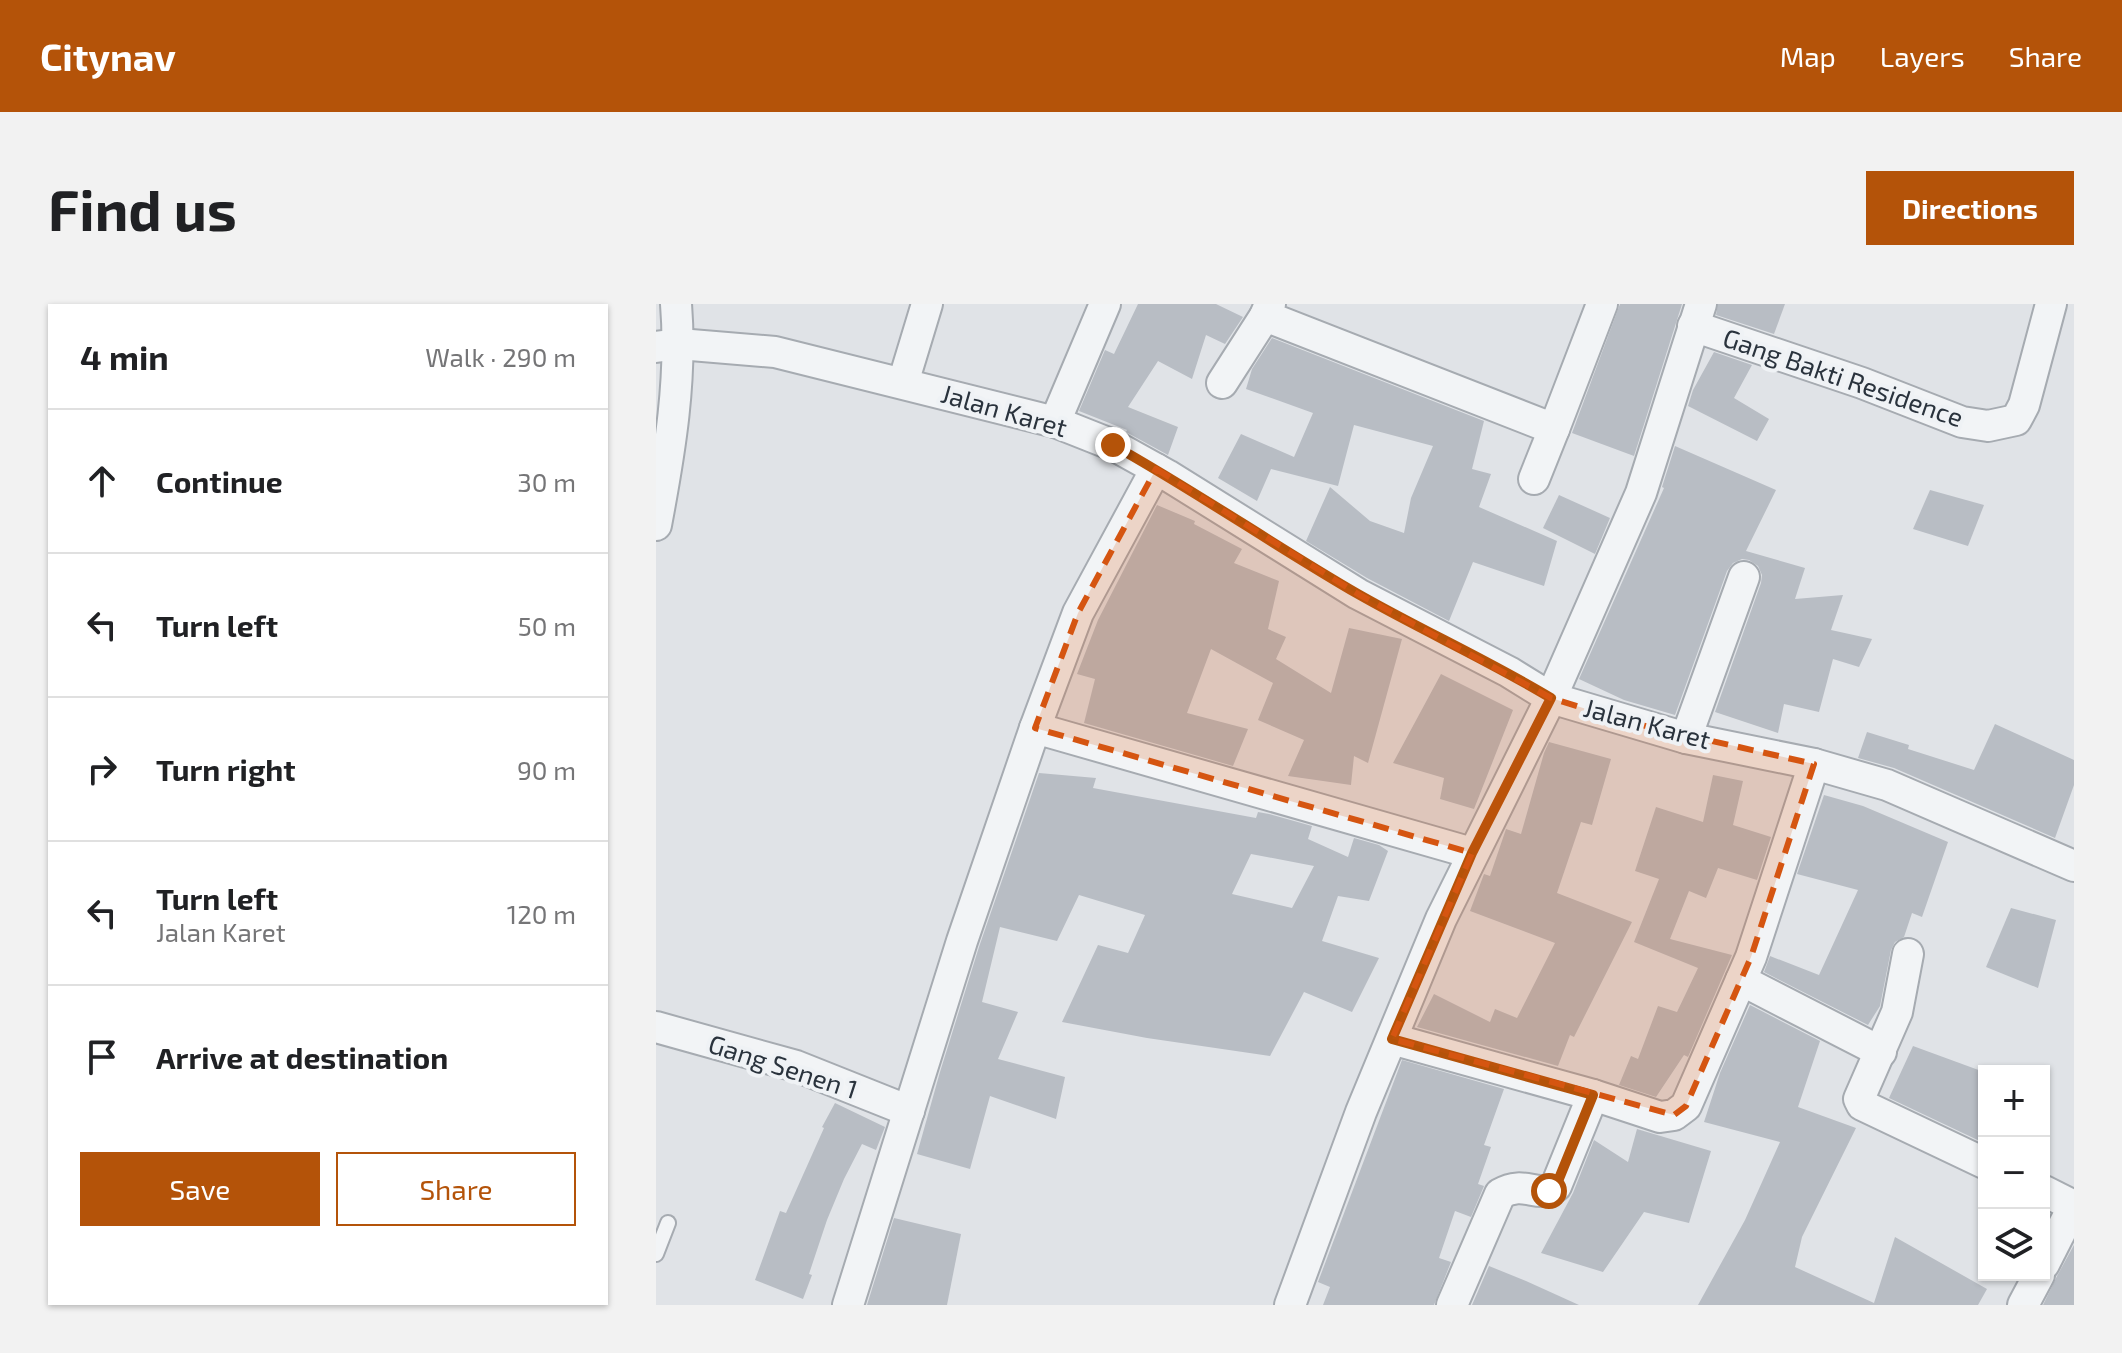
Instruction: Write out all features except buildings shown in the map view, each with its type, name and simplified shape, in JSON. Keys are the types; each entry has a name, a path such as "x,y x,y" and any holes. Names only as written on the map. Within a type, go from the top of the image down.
{"street":[{"path":"656,525 672,445 668,346 676,304"},
{"path":"903,383 927,304"},
{"path":"1055,422 1105,304"},
{"path":"1534,479 1602,304"},
{"name":"Gang Bakti Residence","path":"1697,315 1962,422 1988,426 2016,420 2024,405 2051,304"},
{"path":"1222,383 1267,310 1554,429"},
{"path":"1290,1305 1361,1112 1472,853 1551,698 1641,493 1697,315"},
{"name":"Jalan Karet","path":"668,346 775,352 1055,422 1113,445 1358,594 1509,672 1551,698 1686,738 1814,764 1887,785 2074,866"},
{"path":"848,1305 962,941 1035,728 1078,613 1156,469"},
{"path":"1686,738 1744,577"},
{"path":"1035,728 1472,853"},
{"path":"1392,1039 1593,1095 1660,1117 1674,1115 1686,1106 1751,957 1814,764"},
{"path":"1908,954 1897,1012 1859,1099 1862,1105 1978,1160"},
{"path":"1741,980 1881,1052"},
{"name":"Gang Senen 1","path":"656,1027 796,1066 909,1111"},
{"path":"1452,1305 1500,1194 1512,1188 1523,1187 1541,1192 1556,1186 1593,1095"},
{"path":"2050,1194 2074,1205 2050,1252"},
{"path":"2023,1305 2036,1281"}],"lane":[{"path":"656,1254 668,1223"}],"highlighted area":[{"path":"1156,469 1358,594 1551,698 1628,722 1814,764 1751,957 1686,1106 1674,1115 1392,1039 1472,853 1035,728 1078,613"}],"route":[{"path":"1113,445 1167,475 1358,594 1509,672 1551,698 1441,919 1392,1039 1593,1095 1556,1186 1549,1191"}]}
